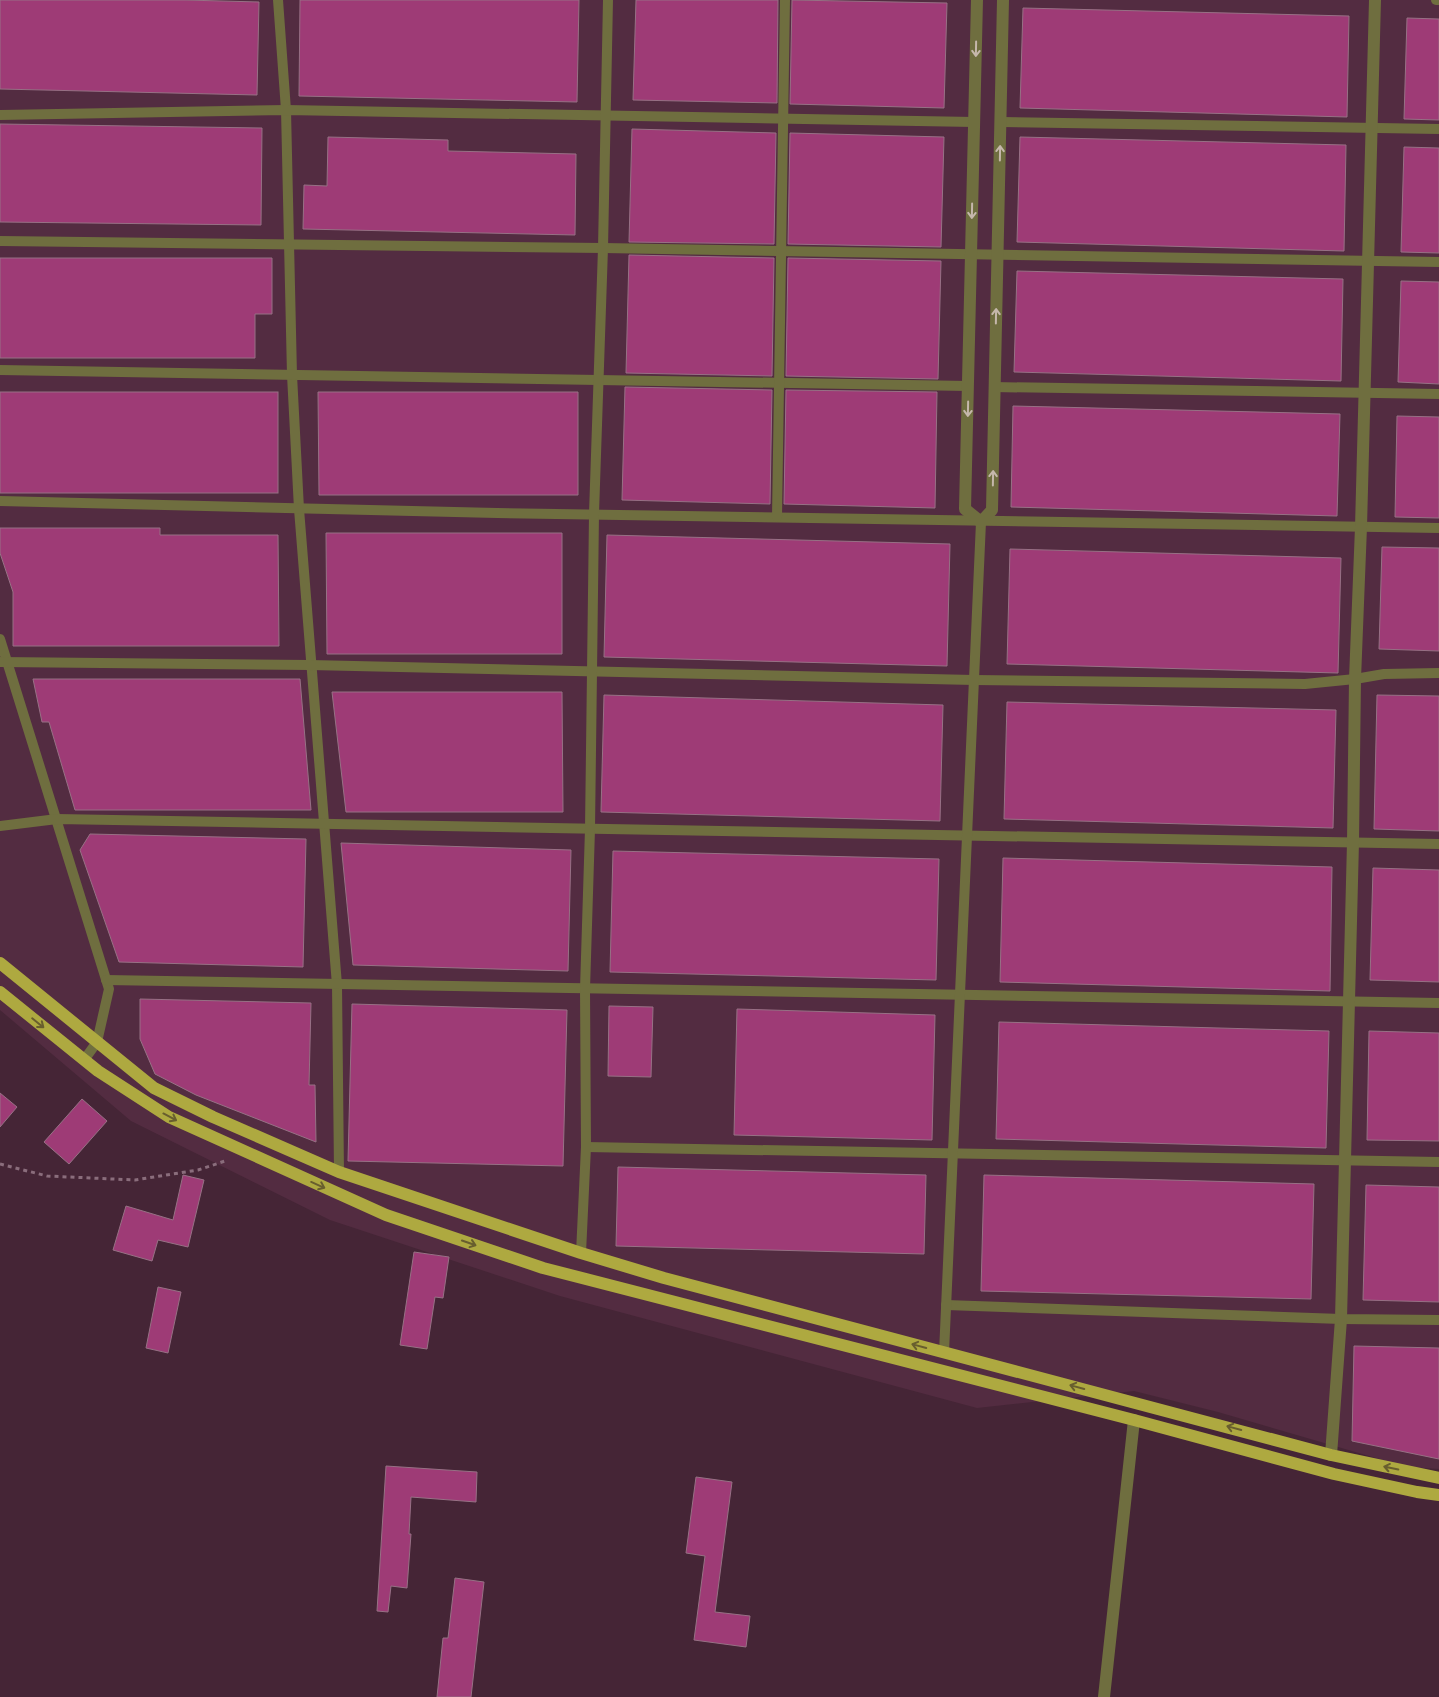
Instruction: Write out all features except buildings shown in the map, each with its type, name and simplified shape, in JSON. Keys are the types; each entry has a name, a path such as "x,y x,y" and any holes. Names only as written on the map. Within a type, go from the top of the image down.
{"main road":[{"path":"0,963 154,1088 213,1117 340,1172 581,1254 664,1278 1331,1455 1439,1478"},
{"path":"0,992 98,1071 169,1117 386,1215 543,1268 1134,1420 1334,1474 1439,1495"}],"street":[{"path":"977,0 965,509 981,522 992,510 1003,0"},
{"path":"1331,1455 1341,1319 1353,842 1355,680 1361,527 1374,0"},
{"path":"1104,1697 1134,1420"}],"lane":[{"path":"278,0 286,110 292,375 299,509 337,985 340,1172"},
{"path":"581,1254 586,1147 585,989 590,830 594,514 597,380 603,248 608,0"},
{"path":"778,517 785,0"},
{"path":"0,115 286,110 974,122"},
{"path":"1000,122 1439,130"},
{"path":"0,241 603,248 1439,262"},
{"path":"0,370 968,386"},
{"path":"994,386 1439,394"},
{"path":"0,501 497,514 1439,528"},
{"path":"944,1353 981,522"},
{"path":"0,639 4,662 57,819 109,989 97,1042 84,1060"},
{"path":"4,662 310,665 974,680 1306,684 1355,680 1384,674 1439,673"},
{"path":"0,826 57,819 1439,844"},
{"path":"106,980 1439,1003"},
{"path":"586,1147 1439,1162"},
{"path":"946,1305 1341,1319 1439,1320"}],"path":[{"path":"0,1164 47,1176 135,1180 198,1170 249,1153"}],"shaded area":[{"path":"0,0 1439,0 1439,1469 1407,1467 1218,1412 1134,1391 977,1408 560,1296 330,1220 131,1121 0,1010"}]}
